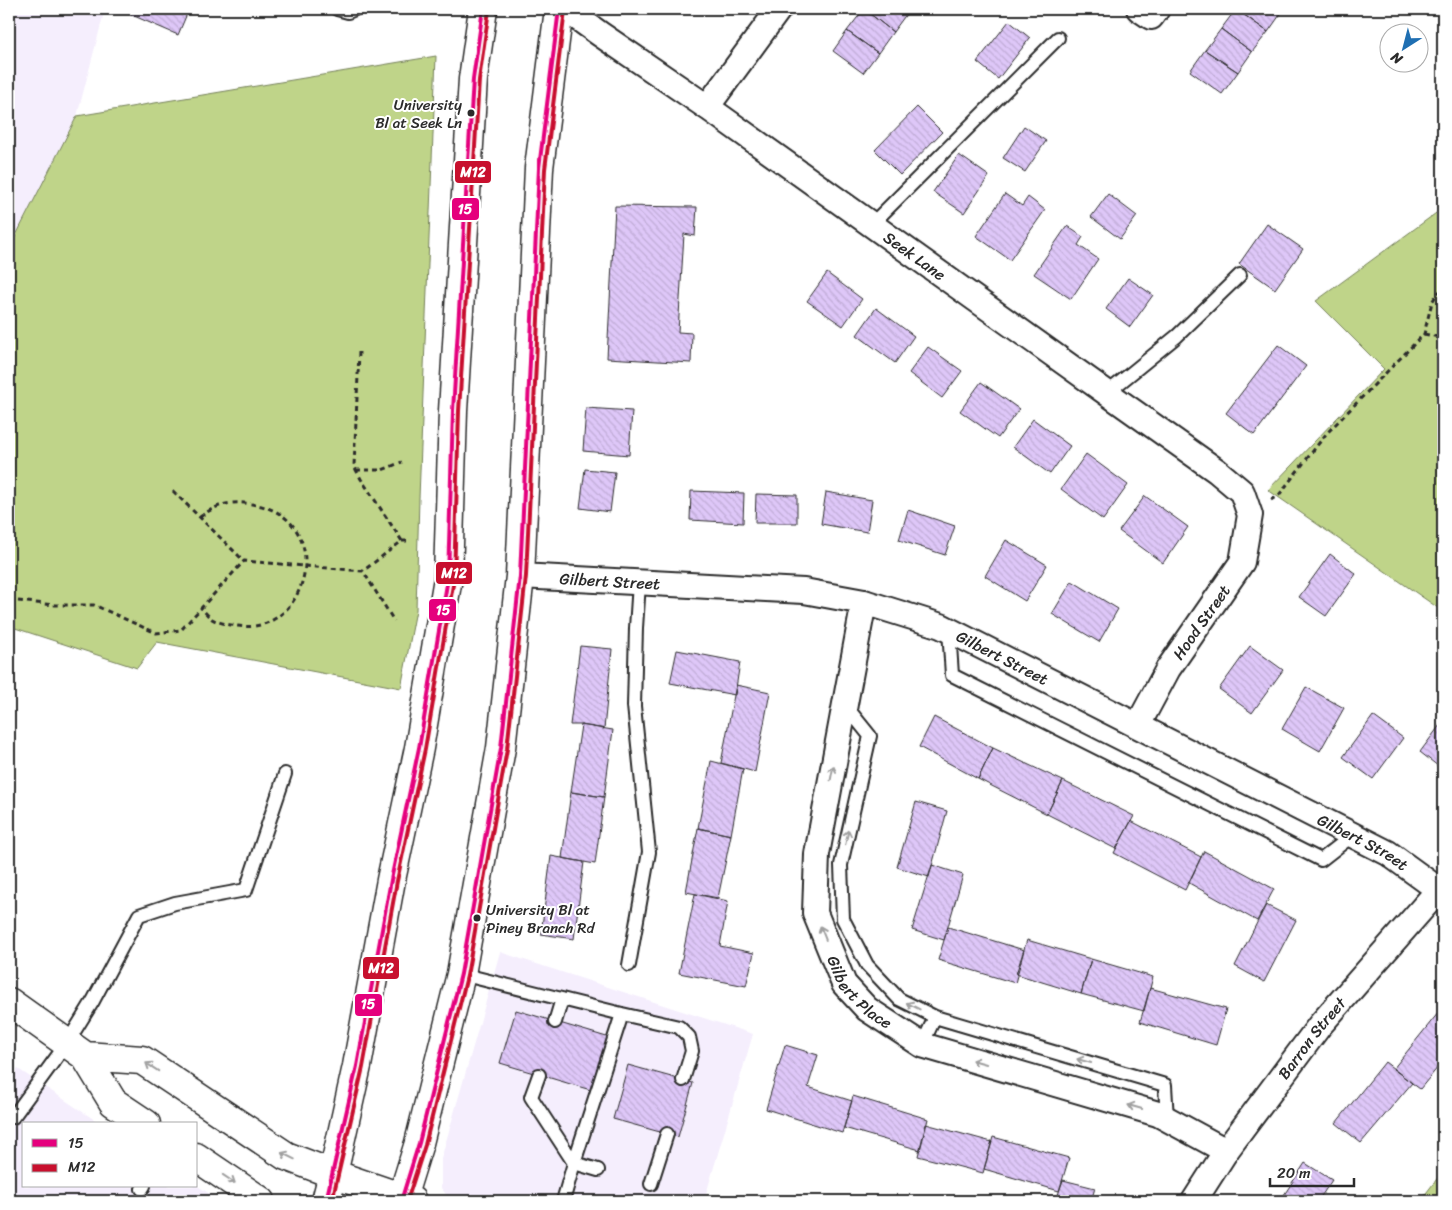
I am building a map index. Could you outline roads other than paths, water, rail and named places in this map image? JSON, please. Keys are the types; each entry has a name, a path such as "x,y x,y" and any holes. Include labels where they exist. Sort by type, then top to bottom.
{"main road":[{"path":"326,1201 357,1066 391,880 419,748 448,578 453,411 473,79 483,9"},
{"path":"76,1050 142,1060 286,1156 405,1200 461,974 501,748 520,576 538,168 559,9"},
{"path":"9,1002 76,1050 113,1102 143,1122"},
{"path":"198,1158 261,1201"}],"street":[{"name":"Seek Lane","path":"566,9 707,107 1217,472 1242,492 1250,515"},
{"path":"707,107 779,9"},
{"path":"1139,9 1151,17 1157,9"},
{"name":"Hood Street","path":"1138,725 1168,669 1242,562 1250,515"},
{"name":"Gilbert Street","path":"520,576 804,591 864,602 941,626 1388,853 1441,888"},
{"name":"Gilbert Place","path":"864,602 816,863 815,912 844,984 867,1009 922,1045 1158,1114 1226,1151"},
{"name":"Barron Street","path":"1194,1201 1226,1151 1320,1026 1441,888"}],"lane":[{"path":"337,9 348,12 355,9"},
{"path":"872,225 1058,38"},
{"path":"1106,393 1177,336 1240,275"},
{"path":"629,965 649,852 634,706 639,583"},
{"path":"949,630 952,675 1321,860 1353,835"},
{"path":"845,704 870,736 841,865 843,919 867,965 899,999 935,1018 1165,1085 1167,1119"},
{"path":"13,1117 76,1050 93,1001 139,915 174,903 246,890 285,774"},
{"path":"816,863 841,865"},
{"path":"461,974 679,1027 689,1037 692,1051 683,1080"},
{"path":"555,1022 562,999"},
{"path":"563,1201 622,1014"},
{"path":"922,1045 935,1018"},
{"path":"539,1075 531,1097 574,1163 598,1170"},
{"path":"651,1184 667,1134"}],"place":[{"name":"University Bl at Seek Ln","path":"471,113"},
{"name":"University Bl at Piney Branch Rd","path":"477,918"}]}
